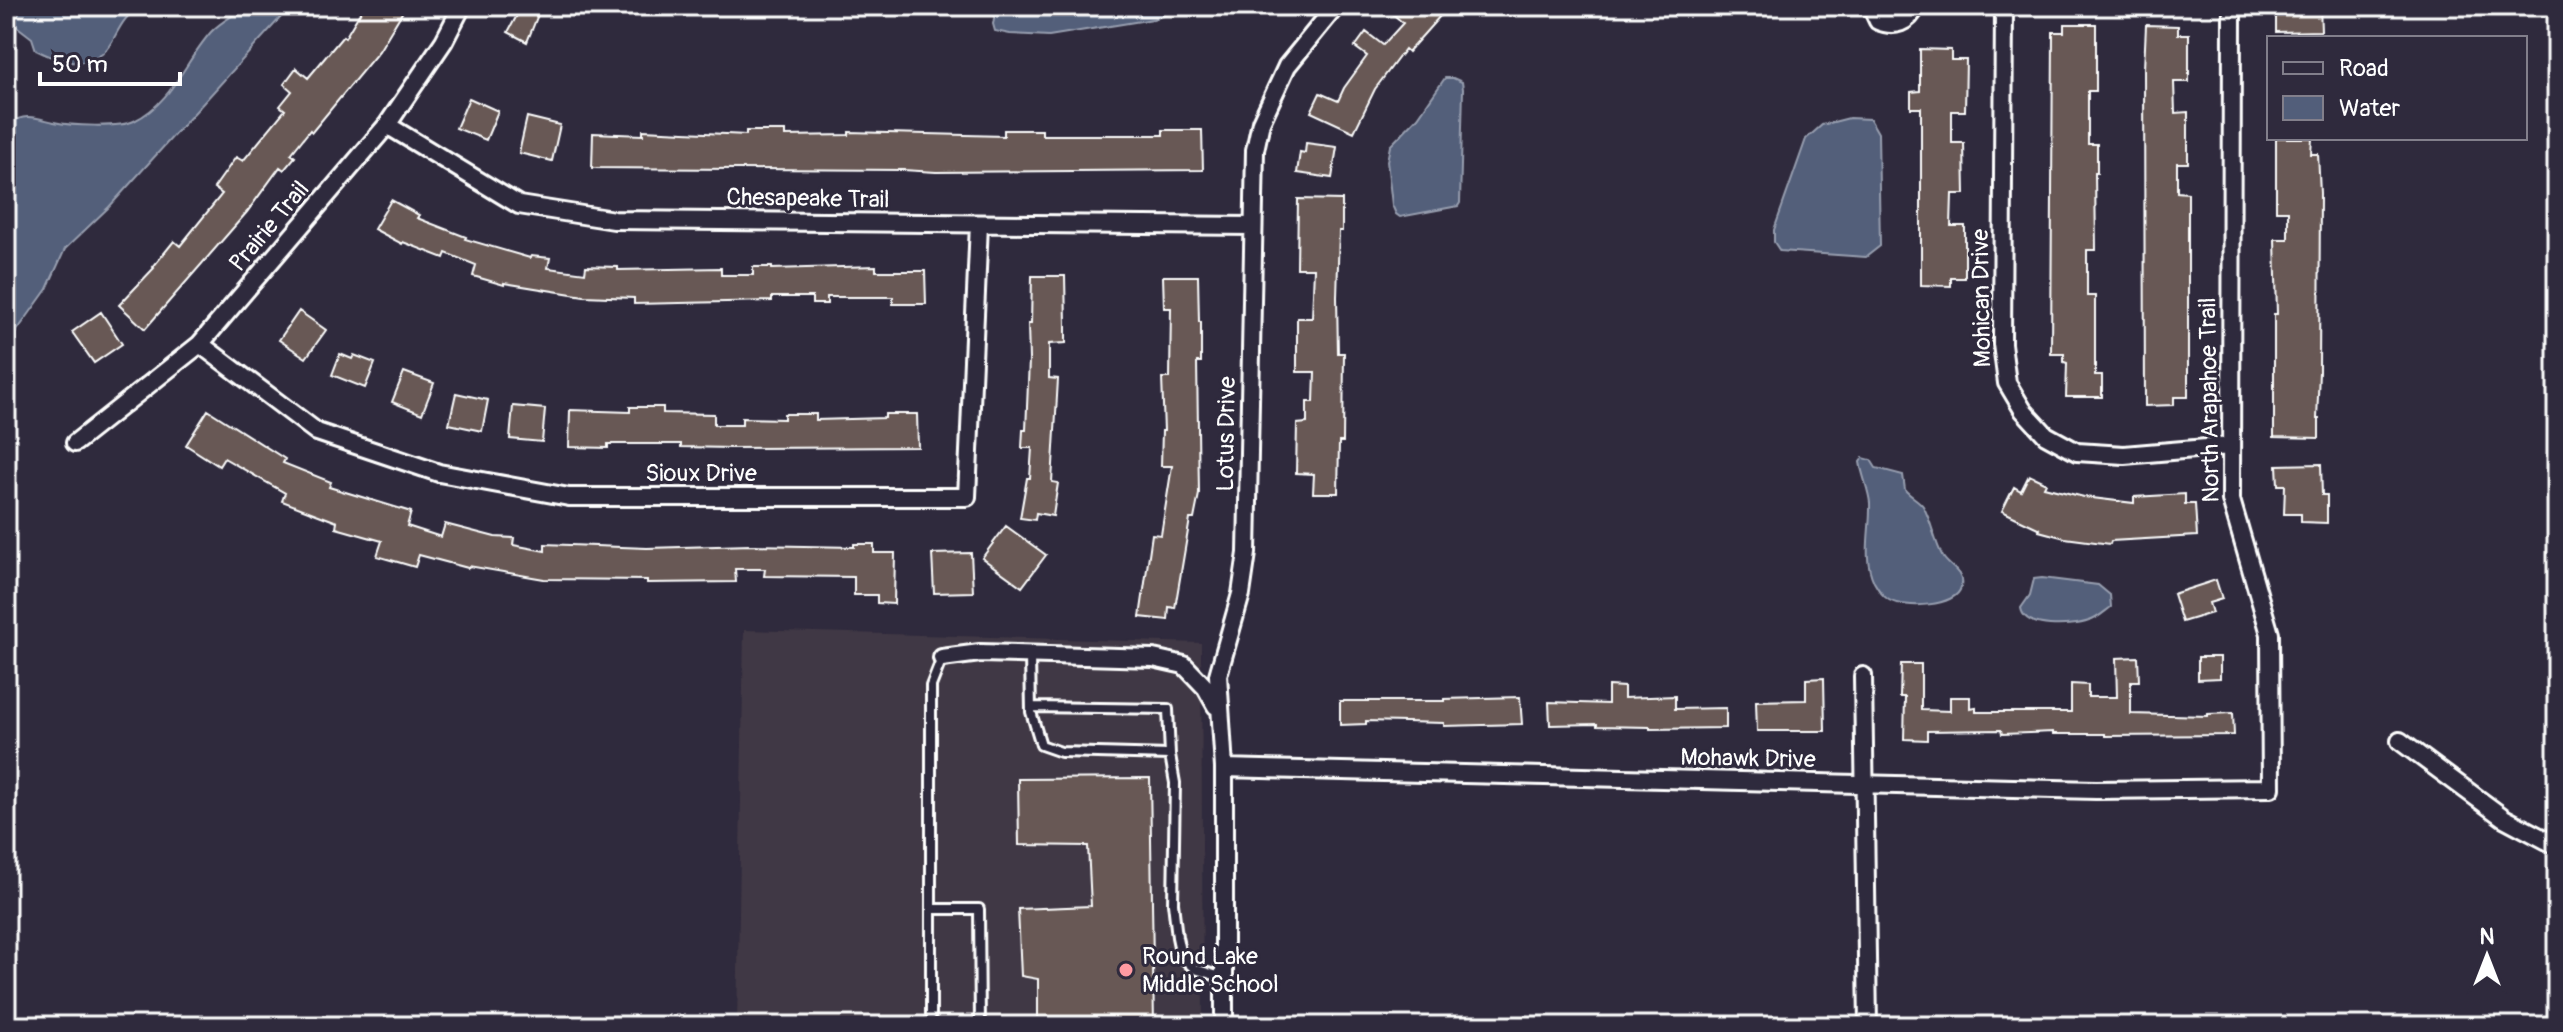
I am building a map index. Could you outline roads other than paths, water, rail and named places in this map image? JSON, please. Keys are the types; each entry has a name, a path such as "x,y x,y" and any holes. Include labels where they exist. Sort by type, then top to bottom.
{"street":[{"name":"Prairie Trail","path":"75,443 200,344 387,125 444,41 462,6"},
{"name":"Lotus Drive","path":"1224,1026 1224,768 1218,675 1241,594 1247,553 1255,150 1261,122 1287,66 1336,6"},
{"path":"1871,6 1878,21 1888,26 1903,22 1916,6"},
{"name":"Mohican Drive","path":"2004,6 2002,344 2007,383 2023,410 2046,435 2077,452 2124,455 2230,446"},
{"name":"North Arapahoe Trail","path":"2232,6 2231,500 2270,634 2271,788"},
{"name":"Chesapeake Trail","path":"387,125 519,205 614,220 1253,226"},
{"name":"Sioux Drive","path":"200,344 317,432 439,473 569,497 967,497 979,224"},
{"path":"942,658 980,653 1153,658 1184,665 1206,688 1219,711"},
{"path":"1863,676 1868,1026"},
{"path":"2400,741 2504,818 2557,846"},
{"name":"Mohawk Drive","path":"1224,768 2096,790 2271,788"}],"lane":[{"path":"1030,655 1031,707 1041,745 1061,752 1170,755"},
{"path":"931,1015 931,686 942,658"},
{"path":"1031,707 1168,709 1175,783 1173,903 1181,956 1195,969 1224,978"},
{"path":"931,909 979,909 980,1026"}],"water":[{"path":"6,6 142,6 122,23 102,54 85,62 68,62 36,50 32,38 6,18"},
{"path":"246,6 291,6 109,207 65,249 47,289 6,346 7,124 30,117 83,125 118,125 134,121 168,93 211,32"},
{"path":"1015,6 1183,6 1179,11 1153,19 1049,36 995,31 995,15"},
{"path":"1445,78 1462,82 1463,89 1460,203 1458,206 1400,217 1392,205 1387,161 1390,146 1418,117"},
{"path":"1849,118 1870,119 1878,133 1880,246 1866,257 1780,251 1774,242 1774,230 1806,139 1822,125"},
{"path":"1863,458 1871,460 1876,468 1903,475 1905,490 1923,506 1943,557 1960,577 1961,587 1950,599 1906,605 1889,600 1877,587 1868,563 1870,503 1860,462"},
{"path":"2034,579 2098,585 2110,595 2111,607 2095,619 2081,623 2050,625 2030,620 2021,608 2030,595"}],"place":[{"name":"Round Lake Middle School","path":"1126,970"}]}
